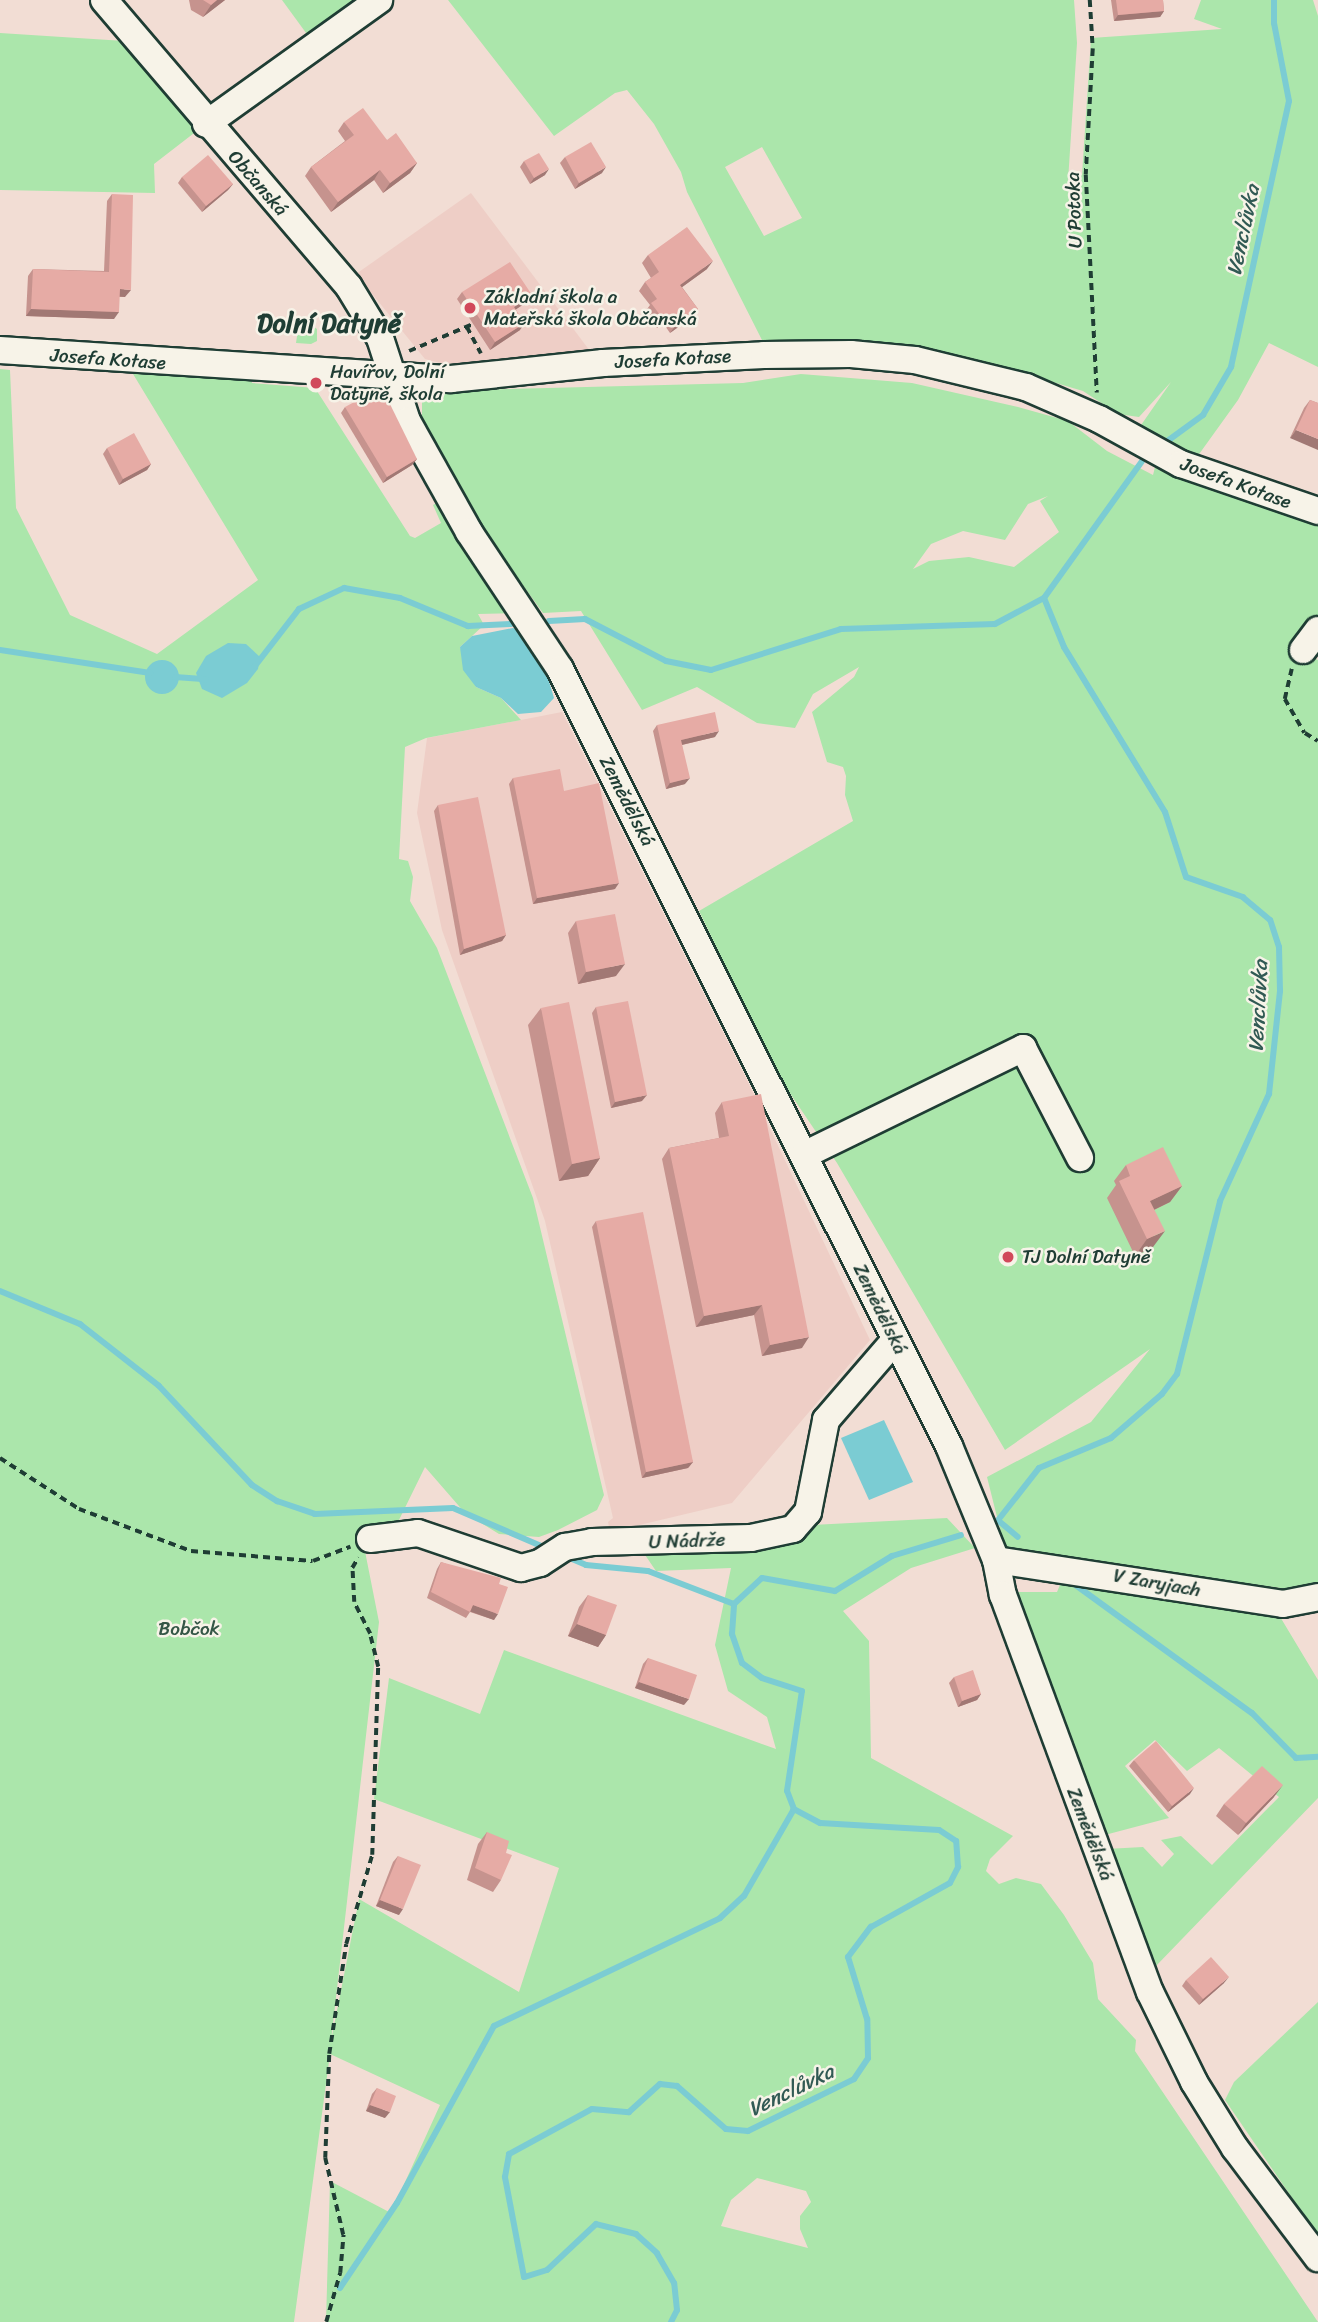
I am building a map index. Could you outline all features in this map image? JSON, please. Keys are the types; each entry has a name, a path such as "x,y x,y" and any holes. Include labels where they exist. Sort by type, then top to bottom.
{"street":[{"name":"Občanská","path":"104,0 206,124 349,287 391,369"},
{"path":"206,124 379,0"},
{"name":"Josefa Kotase","path":"0,350 391,369 452,379 603,363 851,354 915,360 988,374 1099,419 1181,464 1318,511"},
{"name":"Zemědělská","path":"391,369 407,421 469,532 560,669 949,1446 996,1560 1003,1595 1150,1992 1194,2082 1235,2148 1318,2258"},
{"path":"804,1155 1023,1048 1080,1158"},
{"name":"U Nádrže","path":"370,1539 418,1533 521,1568 540,1563 565,1547 592,1542 751,1538 793,1528 807,1513 826,1420 895,1340"},
{"name":"V Zaryjach","path":"996,1560 1283,1604 1318,1597"}],"path":[{"name":"U Potoka","path":"1090,0 1093,49 1086,174 1099,419"},
{"path":"391,369 473,324"},
{"path":"1310,640 1291,671 1285,699 1305,733 1318,741"},
{"path":"0,1458 79,1509 191,1550 313,1561 370,1539"},
{"path":"326,2322 340,2273 343,2235 326,2158 329,2054 346,1944 372,1856 378,1667 370,1634 354,1602 352,1568 370,1539"}],"shaded area":[{"name":"Základní škola a Mateřská škola Občanská","path":"471,193 590,351 494,362 444,364 425,359 356,274"},
{"path":"562,712 746,1078 870,1340 732,1503 610,1532 608,1522 613,1518 545,1221 442,930 417,813 427,738"}],"green space":[{"path":"282,0 368,0 309,37"},
{"path":"448,0 1074,0 1077,43 1068,181 1082,175 1091,38 1222,29 1194,19 1201,0 1313,0 1318,16 1318,367 1269,343 1238,400 1197,457 1174,452 1139,428 1171,382 1139,417 1118,414 1083,391 998,366 905,349 796,341 779,347 763,342 687,192 681,172 654,124 627,90 615,93 554,136","holes":["762,147 802,218 764,236 725,167"]},
{"path":"0,33 140,42 198,130 154,164 155,193 0,190"},
{"path":"300,317 317,329 317,341 311,344 296,343"},
{"name":"Bobčok","path":"0,369 10,370 16,508 70,615 157,654 258,580 130,369 251,378 252,383 315,388 410,536 415,538 441,523 433,505 440,501 515,613 478,614 484,625 460,647 476,687 501,698 521,720 426,738 405,747 399,859 408,861 413,877 410,901 437,948 533,1198 604,1495 597,1510 558,1530 539,1537 499,1534 465,1513 425,1467 398,1522 360,1526 379,1622 331,2041 359,1899 519,1992 559,1868 374,1799 389,1678 480,1714 504,1650 776,1749 767,1717 728,1691 715,1645 731,1568 656,1571 643,1552 735,1529 947,1518 975,1548 911,1568 843,1611 869,1641 871,1758 1013,1836 990,1859 986,1871 999,1884 1016,1878 1041,1884 1064,1915 1093,1963 1098,1999 1136,2040 1135,2051 1318,2322 326,2322 330,2181 391,2213 440,2105 330,2054 294,2322 0,2322","holes":["757,2178 806,2191 811,2202 800,2216 800,2229 808,2248 721,2226 731,2200"]},
{"path":"801,374 912,383 1018,407 1068,421 1107,451 1153,475 1156,463 1318,516 1318,616 1295,649 1318,660 1318,1583 1301,1591 1005,1549 987,1477 1091,1422 1150,1349 1005,1450 837,1163 777,1074 699,911 853,821 845,795 846,776 843,767 827,762 812,712 854,677 859,667 813,694 795,728 757,723 697,687 642,710 581,611 543,613 477,522 422,422 422,402 432,391 743,383","holes":["1048,496 1040,501 1059,532 1014,567 969,557 929,561 913,569 931,544 963,531 1005,540 1028,504"]},
{"path":"1062,1580 1276,1610 1318,1680 1318,1798 1155,1967 1106,1849 1143,1847 1162,1867 1174,1854 1161,1840 1181,1836 1212,1865 1279,1797 1219,1748 1187,1771 1155,1740 1125,1766 1169,1818 1101,1836 1018,1592 1057,1592"},
{"path":"1318,2002 1318,2236 1225,2100 1234,2082"}],"water":[{"path":"513,628 522,631 545,668 554,698 541,712 518,714 501,698 476,687 463,670 460,647 472,636"},
{"path":"228,643 246,644 260,657 258,669 247,683 222,698 202,689 196,673 206,656"},
{"path":"162,660 174,665 179,677 174,689 162,694 150,689 145,677 150,665"},
{"path":"884,1420 913,1482 869,1500 841,1438"}],"building":[{"path":"203,0 217,0 211,5"},
{"path":"1116,0 1163,0 1164,11 1118,15"},
{"path":"363,108 387,140 396,133 417,163 390,183 380,170 338,202 311,167 354,135 344,122"},
{"path":"591,142 606,167 579,183 565,157"},
{"path":"539,153 549,169 534,178 524,161"},
{"path":"208,155 233,184 206,206 182,177"},
{"path":"112,194 133,195 131,290 120,289 119,312 31,309 33,269 109,272"},
{"path":"687,227 713,261 680,285 698,309 676,325 669,314 663,319 651,303 657,299 645,282 659,272 648,255"},
{"path":"510,262 532,295 514,307 525,323 495,342 462,292"},
{"path":"371,393 386,396 417,459 387,477 345,407"},
{"path":"1310,400 1318,403 1318,439 1296,430"},
{"path":"134,433 151,464 123,479 107,448"},
{"path":"715,712 719,731 681,740 690,778 670,783 657,725"},
{"path":"560,769 564,791 599,783 619,883 537,898 513,778"},
{"path":"478,797 506,935 464,949 438,805"},
{"path":"615,914 625,964 586,972 576,921"},
{"path":"628,1001 647,1095 615,1102 596,1007"},
{"path":"569,1002 600,1158 572,1164 541,1008"},
{"path":"761,1094 809,1337 770,1345 762,1305 704,1316 669,1148 729,1136 722,1102"},
{"path":"1163,1147 1182,1186 1150,1201 1165,1231 1147,1239 1119,1181 1130,1176 1126,1165"},
{"path":"643,1212 693,1462 646,1472 596,1221"},
{"path":"441,1562 501,1578 499,1584 508,1587 498,1614 473,1605 470,1612 431,1592"},
{"path":"588,1595 617,1605 606,1635 577,1624"},
{"path":"648,1658 697,1675 689,1699 639,1682"},
{"path":"973,1670 981,1694 962,1701 954,1677"},
{"path":"1156,1741 1194,1788 1172,1806 1134,1760"},
{"path":"1262,1766 1283,1785 1246,1823 1224,1804"},
{"path":"487,1832 509,1841 506,1853 512,1855 501,1880 475,1868"},
{"path":"398,1856 421,1865 403,1909 380,1900"},
{"path":"1211,1957 1229,1977 1203,1999 1186,1980"},
{"path":"377,2088 396,2096 390,2112 370,2105"}],"waterway":[{"name":"Venclůvka","path":"1166,442 1203,415 1231,367 1289,101 1274,23 1274,0"},
{"name":"Venclůvka","path":"995,1524 1039,1468 1111,1438 1162,1394 1177,1374 1220,1201 1269,1094 1280,991 1279,947 1270,920 1243,897 1186,877 1165,812 1064,647 1044,598 1142,461"},
{"path":"255,666 299,609 344,588 400,598 468,626 511,624"},
{"path":"549,621 585,619 666,661 711,670 841,629 995,624 1044,598"},
{"path":"0,650 150,673"},
{"path":"175,677 206,679"},
{"path":"0,1291 80,1324 159,1386 252,1485 277,1501 315,1514 453,1508 548,1549"},
{"path":"1000,1522 1018,1537"},
{"name":"Venclůvka","path":"671,2322 677,2310 674,2283 657,2253 636,2234 596,2224 547,2270 524,2277 505,2177 509,2154 592,2109 629,2112 660,2084 677,2086 726,2129 748,2131 854,2079 868,2058 867,2019 848,1957 871,1927 950,1883 958,1867 956,1841 939,1830 820,1823 794,1809 787,1791 802,1691 762,1678 742,1663 732,1634 734,1604 762,1578 835,1591 892,1556 961,1535"},
{"path":"565,1556 586,1565 648,1571 734,1604"},
{"path":"1070,1581 1252,1713 1296,1758 1318,1757"},
{"path":"340,2288 397,2203 494,2026 720,1918 744,1896 794,1809"}],"place":[{"name":"Základní škola a Mateřská škola Občanská","path":"470,308"},
{"name":"Havířov, Dolní Datyně, škola","path":"316,383"},
{"name":"TJ Dolní Datyně","path":"1008,1257"}],"district":[{"name":"Dolní Datyně","path":"329,324"}]}
